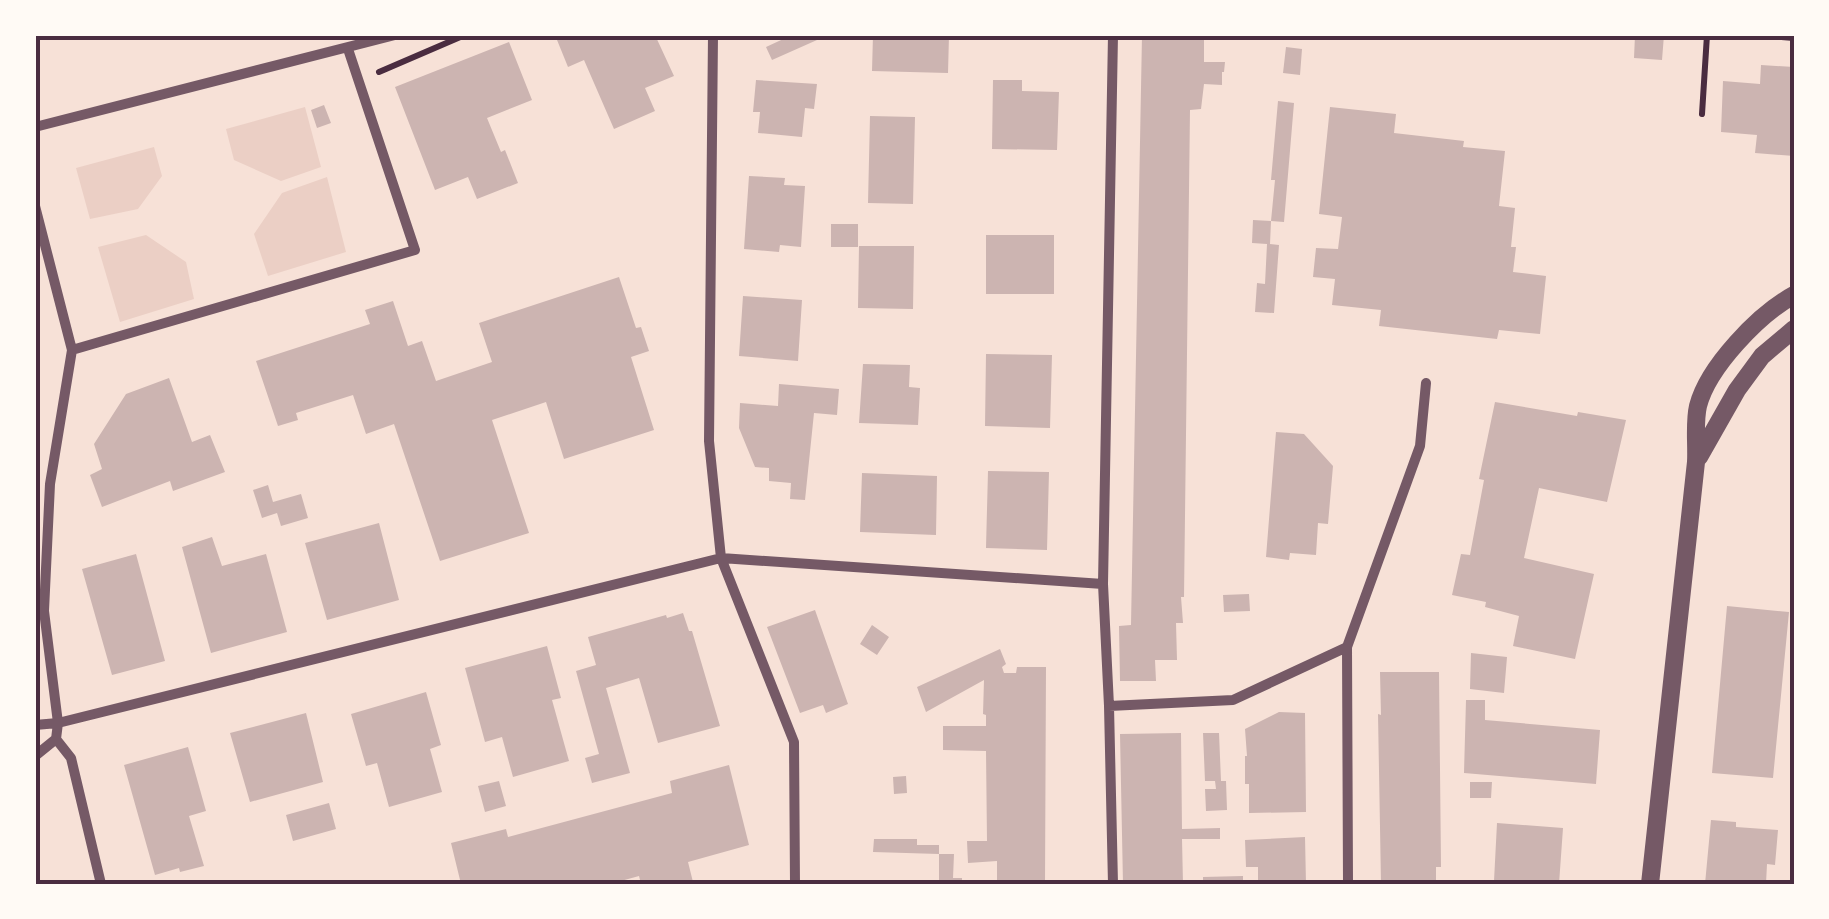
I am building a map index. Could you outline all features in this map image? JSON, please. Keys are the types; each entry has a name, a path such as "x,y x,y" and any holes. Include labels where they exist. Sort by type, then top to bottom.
{"street":[{"path":"713,35 709,442 721,558 794,742 794,884"},
{"path":"1113,35 1103,584 1113,884"},
{"path":"35,127 388,36"},
{"path":"72,350 414,250 348,48"},
{"path":"35,206 72,350 50,484 44,612 58,723 56,740 35,756"},
{"path":"1650,884 1696,462 1698,407 1716,370 1744,334 1794,295"},
{"path":"1696,462 1737,390 1762,356 1794,329"},
{"path":"1348,884 1346,647 1420,446 1426,383"},
{"path":"35,724 58,723 721,558 1103,584"},
{"path":"1110,706 1233,700 1346,647"},
{"path":"56,740 71,758 101,884"}],"path":[{"path":"357,78 465,35"},
{"path":"1702,114 1708,35"},
{"path":"1752,35 1794,38"}],"shaded area":[{"path":"305,107 321,167 281,181 234,160 226,129"},
{"path":"154,147 162,176 138,209 90,219 76,168"},
{"path":"327,177 346,252 268,276 254,234 282,193"},
{"path":"146,235 186,262 194,299 120,322 98,247"}],"building":[{"path":"555,35 655,35 674,76 645,88 655,111 614,129 584,60 568,67"},
{"path":"792,35 815,35 817,40 772,60 766,47"},
{"path":"873,35 949,35 948,73 872,71"},
{"path":"1011,35 1062,35 1061,40"},
{"path":"1142,35 1204,35 1204,62 1225,62 1222,85 1204,84 1201,109 1190,110 1184,597 1183,623 1176,623 1177,660 1155,660 1156,681 1120,681 1119,626 1131,625"},
{"path":"1635,35 1664,35 1662,60 1634,58"},
{"path":"509,42 532,100 487,118 518,183 477,199 468,177 435,190 395,87"},
{"path":"1286,47 1302,49 1300,75 1283,73"},
{"path":"1761,65 1794,67 1794,156 1755,153 1757,135 1721,132 1723,81 1760,84"},
{"path":"756,80 817,84 814,109 805,108 802,137 758,133 760,112 753,112"},
{"path":"993,80 1022,80 1022,91 1059,92 1057,150 992,149"},
{"path":"1278,101 1294,103 1284,222 1271,221"},
{"path":"324,105 331,123 317,128 311,110"},
{"path":"1330,107 1396,114 1394,133 1464,141 1463,147 1505,151 1499,206 1515,208 1513,272 1546,276 1540,334 1499,330 1497,339 1379,326 1381,310 1332,305 1335,279 1313,277 1316,248 1338,249 1342,217 1319,214"},
{"path":"870,116 915,117 913,204 868,203"},
{"path":"749,176 785,178 784,185 805,186 801,247 780,245 779,252 744,249"},
{"path":"1253,220 1271,221 1270,244 1279,245 1274,313 1255,312 1257,283 1265,284 1267,244 1252,243"},
{"path":"831,224 858,224 858,247 831,247"},
{"path":"986,235 1054,235 1054,294 986,294"},
{"path":"859,246 914,246 913,309 858,308"},
{"path":"619,277 636,328 641,327 649,351 631,357 654,430 564,459 546,402 492,420 529,533 440,561 394,424 366,434 353,395 296,413 298,420 278,426 256,361 370,324 365,310 393,301 408,346 422,341 436,381 492,362 479,323"},
{"path":"743,296 802,300 798,361 739,356"},
{"path":"986,354 1052,355 1050,428 985,426"},
{"path":"863,364 910,365 909,387 920,388 918,425 859,423"},
{"path":"169,378 192,442 210,435 225,472 173,491 170,481 102,507 90,475 102,469 94,444 126,394"},
{"path":"779,384 839,389 837,415 814,413 805,500 790,499 791,483 769,481 769,468 755,467 739,428 740,403 778,406"},
{"path":"1495,402 1626,420 1607,502 1539,488 1524,558 1594,574 1575,659 1513,646 1519,616 1485,607 1486,602 1452,595 1461,554 1470,555 1484,480 1479,479"},
{"path":"1276,432 1304,434 1333,466 1328,524 1318,523 1316,555 1290,553 1289,560 1266,557"},
{"path":"988,471 1049,472 1047,550 986,548"},
{"path":"862,473 937,476 936,535 860,532"},
{"path":"268,485 273,502 301,494 308,518 281,526 277,513 262,518 253,490"},
{"path":"379,523 399,600 327,620 305,543"},
{"path":"212,537 222,566 266,554 287,632 211,653 182,547"},
{"path":"136,554 165,661 112,675 82,569"},
{"path":"1249,594 1250,611 1224,612 1223,595"},
{"path":"1727,606 1789,612 1773,778 1712,773"},
{"path":"815,610 848,704 826,713 823,705 800,713 767,627"},
{"path":"683,613 720,726 658,743 639,678 606,688 630,773 592,783 585,758 599,754 576,671 596,665 588,637"},
{"path":"872,625 889,637 877,655 860,644"},
{"path":"547,646 561,698 552,700 569,761 513,777 502,737 485,742 465,668"},
{"path":"1000,649 1006,664 1002,667 1004,673 1016,673 1017,667 1046,667 1045,884 997,884 997,861 968,863 967,841 987,841 986,751 943,750 943,726 986,726 984,680 926,712 917,687"},
{"path":"1471,653 1507,657 1504,693 1470,689"},
{"path":"1380,672 1439,672 1441,867 1436,867 1436,884 1381,884"},
{"path":"426,692 441,745 430,749 442,792 389,807 377,763 366,766 351,714"},
{"path":"1466,700 1485,700 1485,720 1600,730 1596,784 1464,773"},
{"path":"1279,712 1305,713 1306,812 1249,813 1245,729"},
{"path":"306,713 323,782 250,802 230,733"},
{"path":"1181,733 1182,829 1220,828 1220,839 1182,839 1183,884 1123,884 1120,734"},
{"path":"1203,733 1219,733 1227,810 1206,811 1205,789 1216,789 1215,781 1205,781"},
{"path":"188,747 206,811 189,816 204,866 155,875 124,765"},
{"path":"729,765 749,845 688,862 693,882 641,884 639,876 610,884 461,884 451,843 506,829 508,837 672,793 670,781"},
{"path":"906,776 907,793 894,794 893,777"},
{"path":"499,781 506,806 485,812 478,786"},
{"path":"1470,782 1492,782 1491,798 1470,798"},
{"path":"329,803 336,829 293,841 286,815"},
{"path":"1711,820 1736,822 1736,827 1778,830 1775,865 1767,864 1766,884 1705,884"},
{"path":"1497,823 1563,828 1559,884 1494,881"},
{"path":"1305,837 1306,884 1258,884 1258,867 1246,867 1245,840"},
{"path":"874,839 917,839 917,845 939,845 939,854 873,852"},
{"path":"939,854 954,854 953,878 962,878 962,884 939,884"},
{"path":"1243,876 1243,884 1203,884 1203,877"}]}
